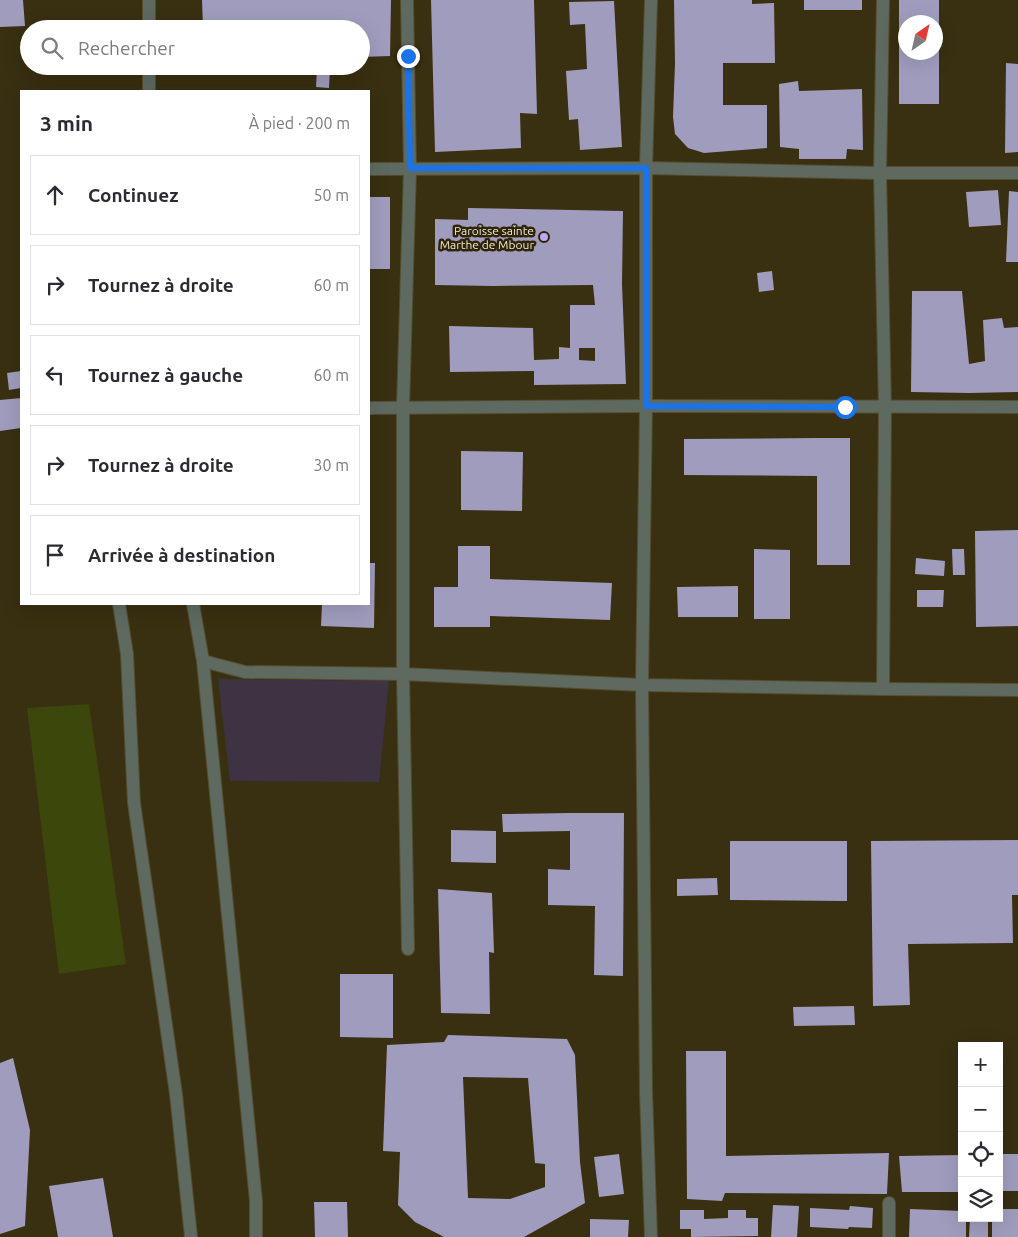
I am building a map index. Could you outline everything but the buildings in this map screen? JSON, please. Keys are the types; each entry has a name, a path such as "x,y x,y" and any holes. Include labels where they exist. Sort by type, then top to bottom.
{"street":[{"path":"149,0 149,20"},
{"path":"406,0 410,168 403,406 403,674 408,950"},
{"path":"651,1237 646,1092 642,685 646,406 646,168 652,0"},
{"path":"883,0 880,173 885,407 883,689"},
{"path":"149,75 149,90"},
{"path":"370,170 410,168 646,168 880,173 1018,173"},
{"path":"370,408 403,406 1018,407"},
{"path":"119,605 127,654 134,803 176,1094 191,1237"},
{"path":"193,605 203,661 255,1191 256,1237"},
{"path":"203,661 245,672 403,674 642,685 1018,690"},
{"path":"889,1203 889,1237"}],"shaded area":[{"path":"218,679 389,681 379,782 230,781"}],"green space":[{"path":"89,704 126,964 59,974 27,708"}],"place":[{"name":"Paroisse sainte Marthe de Mbour","path":"544,237"}],"route":[{"path":"408,56 410,168 646,168 646,406 845,407"}]}
